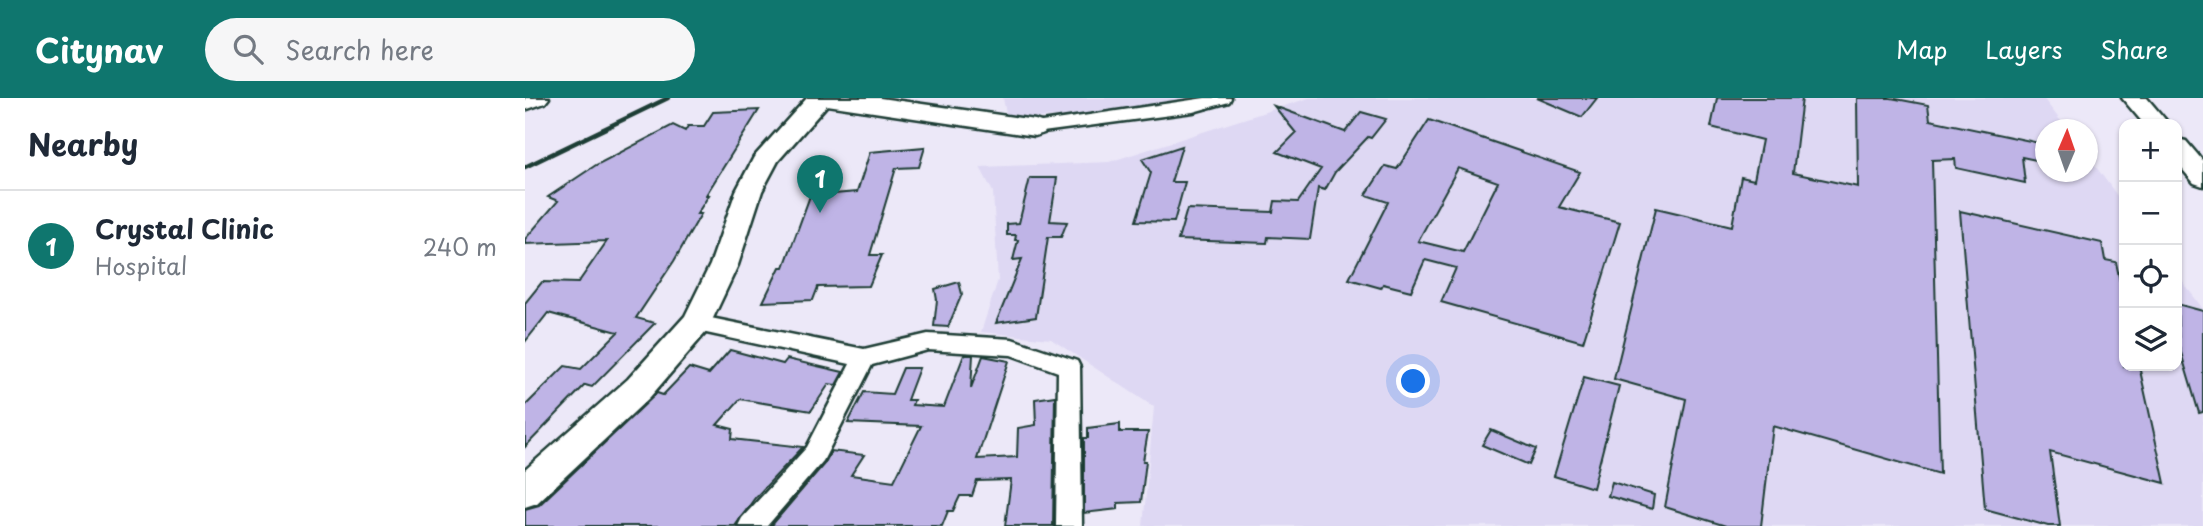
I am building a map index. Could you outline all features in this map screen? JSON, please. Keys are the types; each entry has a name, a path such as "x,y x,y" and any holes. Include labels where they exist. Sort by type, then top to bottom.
{"street":[{"path":"525,103 537,98"},
{"path":"525,492 639,388 696,323 724,265 748,191 767,157 820,98"},
{"path":"830,98 1035,128 1193,107 1223,98"},
{"path":"2134,98 2153,119"},
{"path":"2182,153 2203,177"},
{"path":"696,323 864,358 928,342 1012,348 1069,367 1069,526"},
{"path":"751,526 815,454 864,358"}],"shaded area":[{"path":"1003,98 1233,98 1189,112 1007,119"},
{"path":"1309,98 2043,98 2059,119 2035,119 2035,182 2098,182 2098,170 2119,198 2119,371 2182,371 2182,281 2203,309 2203,526 1143,526 1154,407 1051,339 981,332 998,280 993,192 980,167 1109,162"}],"building":[{"path":"1537,98 1597,98 1582,117"},
{"path":"1717,98 1802,98 1793,173 1858,187 1857,98 1891,98 1928,105 1930,120 2035,142 2035,160 2022,157 2025,183 1956,168 1955,159 1932,160 1940,474 1773,426 1761,526 1726,526 1665,507 1686,399 1614,379 1656,208 1732,226 1741,177 1754,180 1762,140 1711,127"},
{"path":"1274,106 1345,132 1361,112 1386,119 1371,138 1368,137 1335,172 1325,190 1318,188 1310,239 1268,237 1267,243 1178,240 1187,209 1273,212 1275,201 1298,202 1321,169 1277,152 1296,133"},
{"path":"759,110 706,195 709,195 697,214 701,214 674,261 636,318 655,323 592,387 585,385 525,447 525,406 565,366 581,369 618,332 548,313 525,342 525,303 542,282 578,283 607,241 525,244 525,239 558,201 548,197 596,165 673,125 685,131 688,126 704,126 713,112"},
{"path":"1429,120 1580,172 1559,207 1620,222 1583,342 1441,302 1456,268 1425,260 1411,291 1383,284 1381,288 1349,279 1388,202 1366,195 1385,166 1397,169","holes":["1458,168 1498,182 1463,252 1418,241"]},
{"path":"1182,146 1171,182 1185,182 1174,222 1136,221 1151,173 1142,159"},
{"path":"925,147 919,167 896,168 870,255 882,255 869,286 818,287 813,300 763,302 780,267 784,267 810,196 857,192 870,152"},
{"path":"1030,178 1057,178 1050,221 1067,222 1061,237 1048,237 1036,317 996,323 1022,259 1013,260 1018,240 1015,240 1016,235 1007,235 1007,224 1019,223"},
{"path":"1960,211 2102,243 2105,260 2116,262 2119,277 2119,371 2140,371 2165,483 2050,452 2060,526 2048,526 1985,509"},
{"path":"959,282 962,294 948,327 934,326 937,300 935,289"},
{"path":"2182,305 2203,311 2203,412 2199,413 2182,356"},
{"path":"730,350 783,364 787,359 843,372 836,385 829,384 811,411 740,399 717,425 733,429 732,439 803,447 755,498 735,526 525,526 525,509 539,505 657,393 663,395 689,368 709,374"},
{"path":"964,355 973,355 971,388 983,356 1009,361 977,459 1017,457 1018,428 1036,425 1035,399 1055,396 1053,526 1005,526 1011,480 977,481 972,496 960,496 953,511 948,511 942,526 771,526 825,463 831,451 864,455 851,475 894,481 921,426 848,423 864,392 892,394 903,368 919,368 907,400 914,400 912,405 944,407"},
{"path":"1584,377 1619,386 1593,488 1554,476"},
{"path":"1120,424 1120,432 1148,432 1141,502 1118,503 1118,509 1084,513 1084,438 1088,438 1088,428"},
{"path":"1491,430 1536,449 1529,465 1482,445"},
{"path":"1612,482 1654,495 1652,509 1608,496"}],"railway":[{"path":"525,167 668,98"}],"place":[{"name":"Crystal Clinic","path":"820,213"}]}
